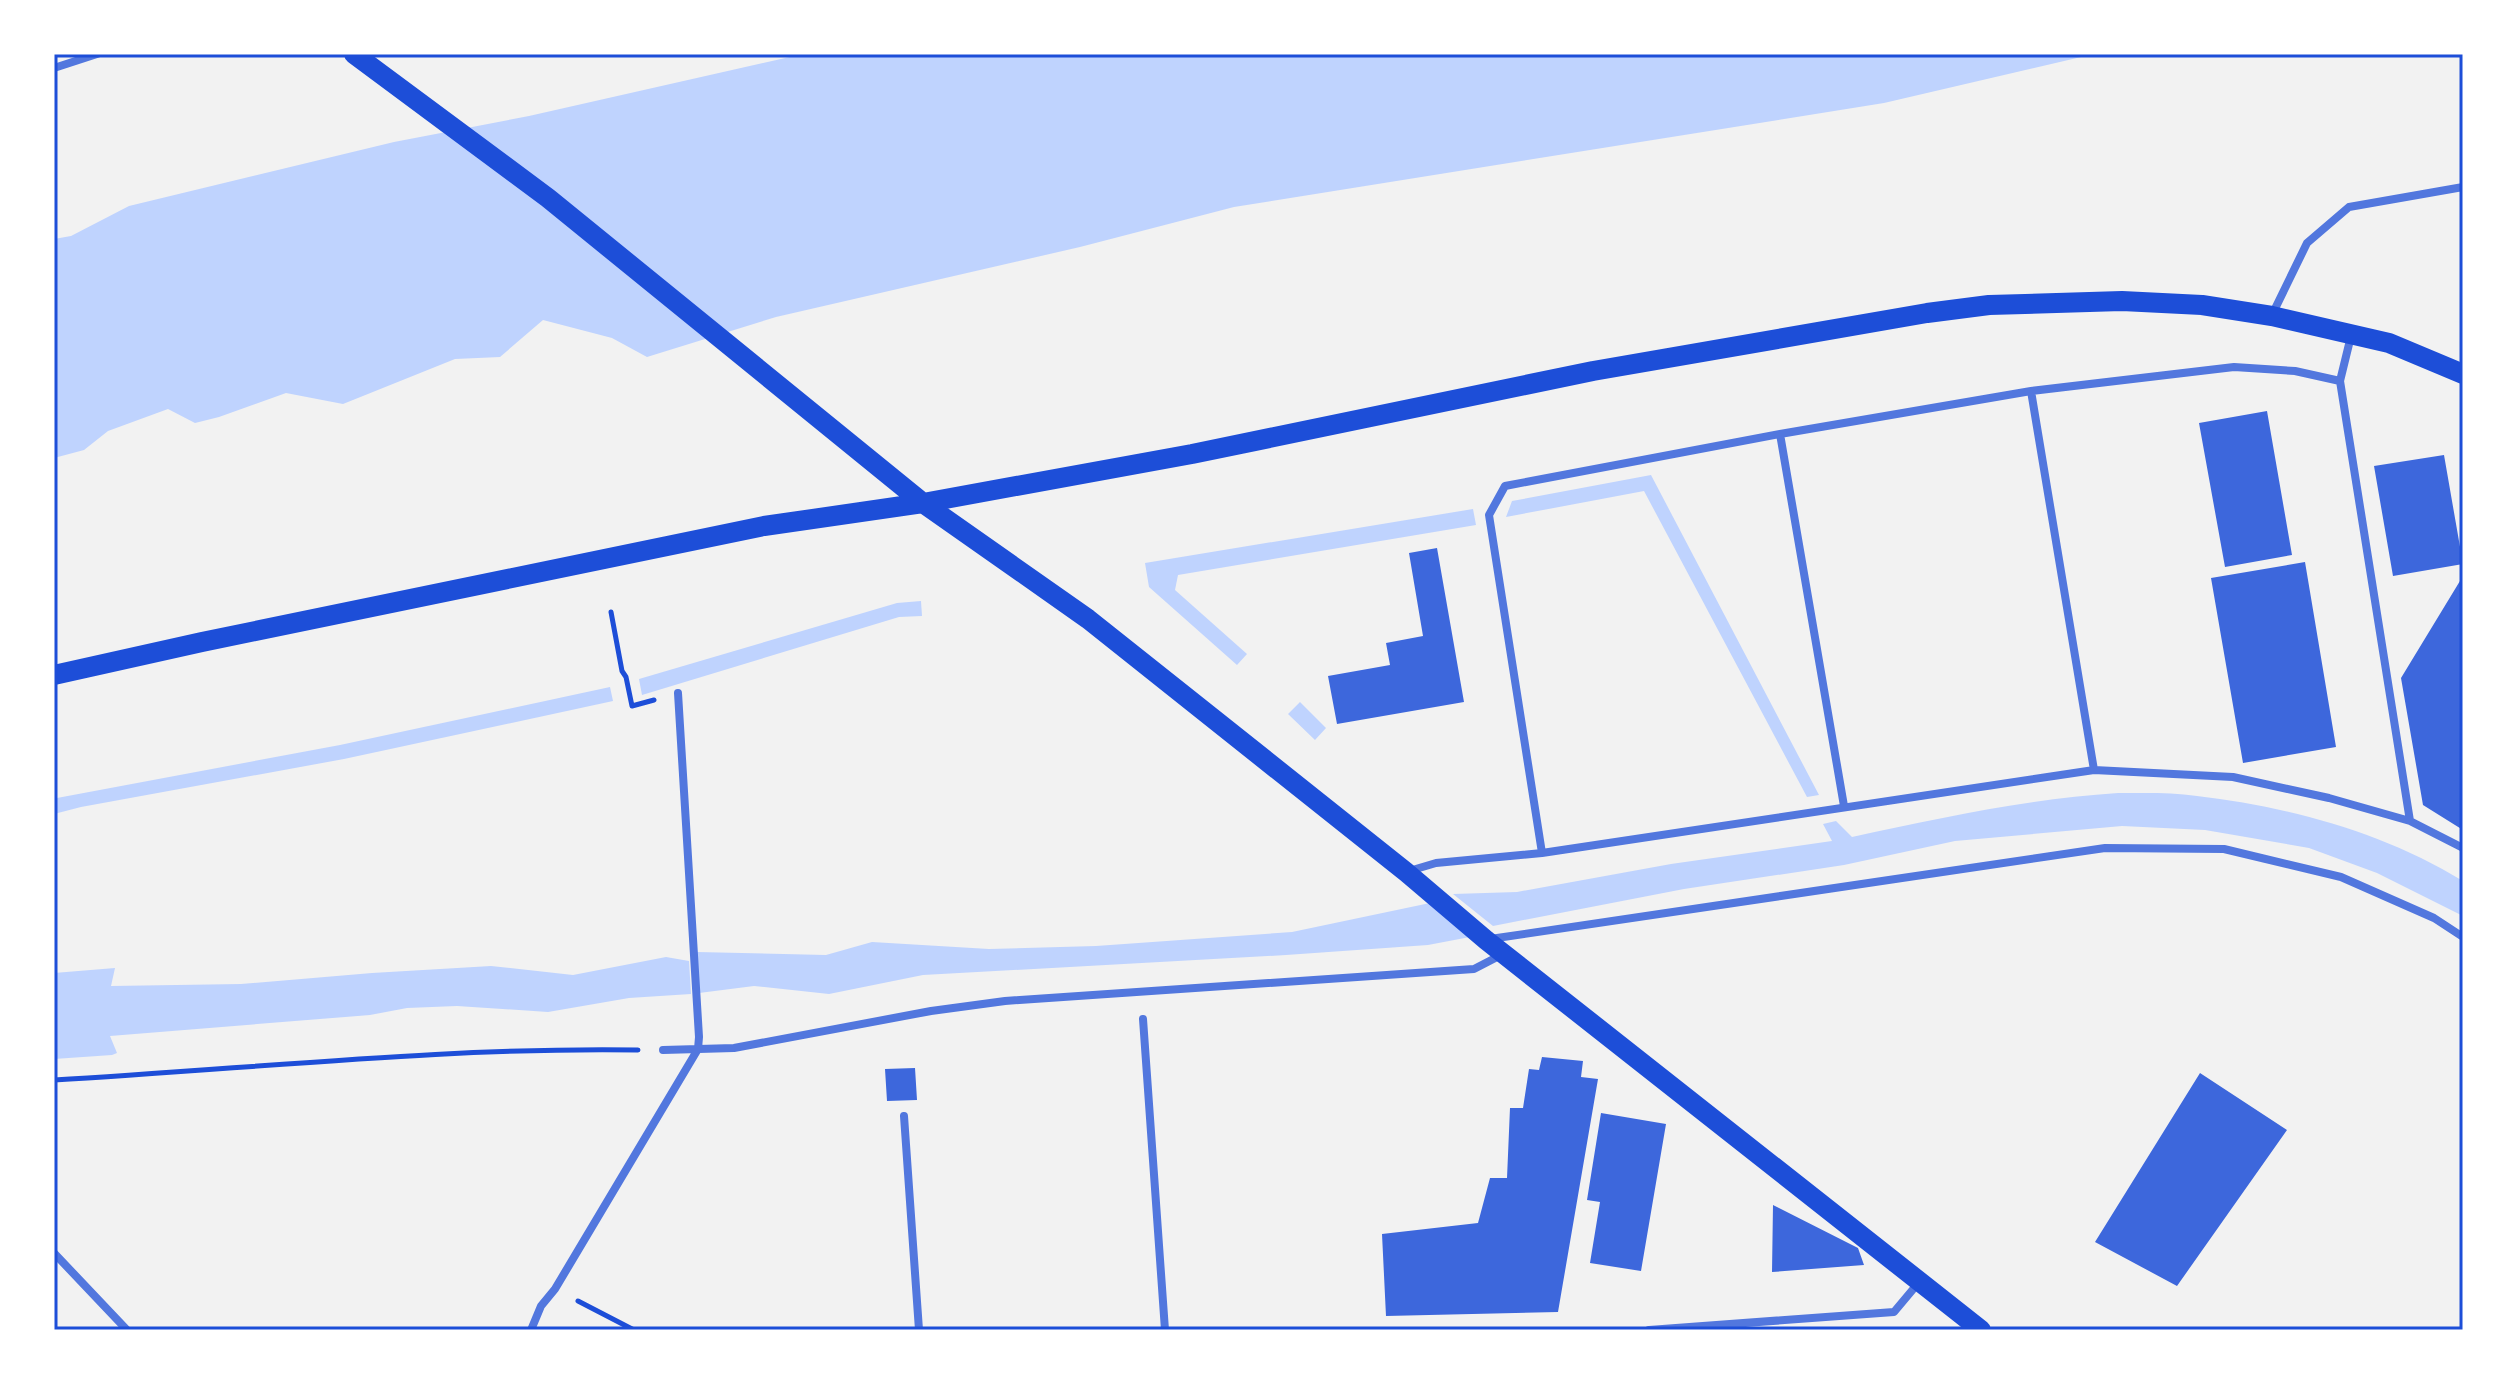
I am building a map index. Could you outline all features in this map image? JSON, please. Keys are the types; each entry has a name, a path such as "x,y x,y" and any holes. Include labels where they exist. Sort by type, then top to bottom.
{"main road":[{"path":"354,54 548,198 923,503 1088,619 1406,872 1482,937 1981,1330"},
{"path":"54,675 764,526 923,503 1192,454 1593,371 1927,313 2033,302 2122,301 2202,305 2352,333 2389,343 2463,374"}],"street":[{"path":"54,68 97,54"},
{"path":"2272,316 2307,243 2349,207 2463,187"},
{"path":"2352,333 2340,381 2410,821"},
{"path":"1542,853 1489,515 1505,486 2031,391 2234,367 2295,371 2340,381"},
{"path":"2031,391 2094,770"},
{"path":"1780,434 1844,806"},
{"path":"531,1330 541,1306 555,1289 698,1049 678,693"},
{"path":"1406,872 1436,863 1542,853 2094,770 2233,777 2329,798 2410,821 2463,848"},
{"path":"1482,937 2105,848 2224,849 2327,873 2434,918 2463,937"},
{"path":"663,1050 734,1048 931,1011 1005,1001 1474,969 1504,954"},
{"path":"1143,1019 1165,1330"},
{"path":"904,1116 919,1330"},
{"path":"54,1253 127,1330"},
{"path":"1649,1330 1894,1312 1921,1281"}],"path":[{"path":"611,612 630,701"},
{"path":"54,1080 463,1053 548,1049 663,1050"},
{"path":"555,1289 634,1330"}],"water":[{"path":"803,54 2094,54 1884,103 1234,207 1080,247 776,317 647,357 612,338 543,320 500,357 455,359 343,404 286,393 195,423 168,409 108,431 84,450 54,458 54,239 71,236 129,206 394,142 529,116"},
{"path":"1651,475 1819,795 1807,797 1644,491 1506,517 1512,501"},
{"path":"1473,509 1476,525 1178,575 1175,590 1247,654 1237,665 1149,587 1145,563"},
{"path":"921,601 922,616 899,617 642,695 639,679 897,603"},
{"path":"610,687 613,701 344,759 54,814 54,798 340,745"},
{"path":"1300,702 1326,728 1315,740 1288,714"},
{"path":"2118,793 2177,794 2232,801 2301,815 2368,835 2463,881 2463,916 2377,873 2309,848 2205,830 2122,826 1955,841 1844,865 1684,889 1493,926 1453,894 1517,892 1671,864 1832,841 1823,824 1836,821 1852,837 2017,805"},
{"path":"1430,903 1470,937 1428,945 1286,955 923,975 829,994 754,986 699,993 697,952 826,955 872,942 989,949 1096,946 1292,932"},
{"path":"666,957 689,961 691,994 629,998 548,1012 457,1006 407,1008 370,1015 110,1036 117,1053 54,1059 54,973 115,968 111,986 241,984 491,966 573,975"}],"building":[{"path":"2267,411 2292,555 2225,567 2199,423"},
{"path":"2444,455 2463,564 2393,576 2374,466"},
{"path":"1437,548 1464,702 1337,724 1328,676 1390,665 1386,643 1423,636 1409,553"},
{"path":"2305,562 2336,747 2243,763 2211,578"},
{"path":"2463,576 2463,830 2423,805 2401,678"},
{"path":"1542,1057 1583,1061 1581,1077 1598,1079 1558,1312 1386,1316 1382,1234 1478,1223 1490,1178 1507,1178 1510,1108 1523,1108 1529,1069 1539,1070"},
{"path":"915,1068 917,1100 887,1101 885,1069"},
{"path":"2200,1073 2287,1130 2177,1286 2095,1242"},
{"path":"1601,1113 1666,1124 1641,1271 1590,1263 1600,1202 1587,1200"},
{"path":"1773,1205 1858,1248 1864,1265 1772,1272"}]}
